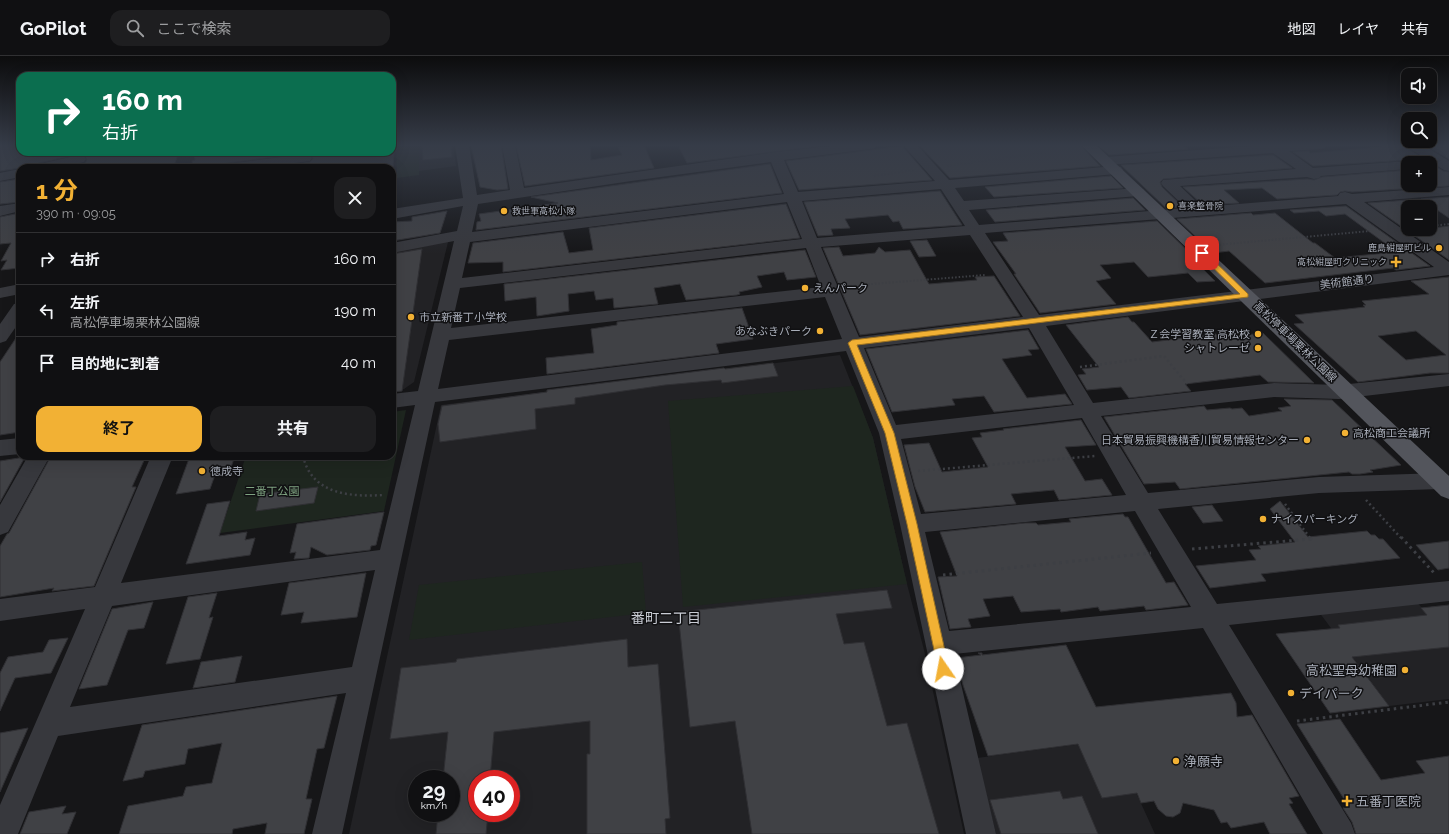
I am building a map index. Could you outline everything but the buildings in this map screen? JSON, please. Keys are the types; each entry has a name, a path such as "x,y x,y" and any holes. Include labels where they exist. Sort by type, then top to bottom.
{"main road":[{"name":"高松停車場栗林公園線","path":"1127,181 1445,486"}],"street":[{"path":"327,834 471,200 468,181"},
{"path":"516,181 518,193"},
{"path":"396,213 588,181"},
{"path":"786,181 889,433 912,524 981,834"},
{"path":"943,181 1034,321 1340,834"},
{"path":"396,247 463,236 793,198 978,181"},
{"path":"1190,181 1168,183 1198,210"},
{"path":"1324,181 1449,270"},
{"path":"452,284 811,243 1198,210 1349,199 1447,185"},
{"path":"960,206 1138,192"},
{"path":"0,211 16,208"},
{"name":"美術館通り","path":"396,400 1449,270"},
{"path":"441,335 831,289"},
{"path":"0,293 16,290"},
{"path":"0,337 16,314"},
{"path":"889,433 1274,390 1333,393 1449,380"},
{"path":"0,448 16,446"},
{"path":"0,526 37,460"},
{"path":"3,834 160,460"},
{"path":"912,524 1274,489 1351,484 1445,486"},
{"path":"0,610 390,558"},
{"path":"938,644 1211,616 1444,584"},
{"path":"49,724 362,678"}],"path":[{"path":"1437,225 1449,224"},
{"path":"1195,247 1392,229"},
{"path":"831,289 1004,274"},
{"path":"1063,369 1164,356 1200,398"},
{"path":"899,473 1113,454"},
{"path":"304,460 304,464 313,477 324,486 342,494 358,496 388,494"},
{"path":"978,462 980,466"},
{"path":"1351,484 1444,584"},
{"path":"923,577 1172,551 1311,539 1274,489"},
{"path":"1275,724 1449,702"}],"shaded area":[{"name":"市立新番丁小学校","path":"449,238 414,382 404,389 396,390 396,249"},
{"path":"840,355 873,438 924,650 964,834 349,834 441,405"},
{"name":"高松聖母幼稚園","path":"1416,601 1449,640 1449,699 1389,706 1319,612"},
{"path":"1112,740 1155,834 996,834 977,758"}],"green space":[{"path":"853,386 873,438 907,584 683,607 668,401"},
{"name":"二番丁公園","path":"406,410 396,456 396,411"},
{"name":"二番丁公園","path":"245,460 395,460 384,511 220,533"},
{"path":"642,562 646,613 409,640 419,585"}],"place":[{"name":"喜楽整骨院","path":"1170,206"},
{"name":"救世軍高松小隊","path":"504,211"},
{"name":"鹿島紺屋町ビル","path":"1439,248"},
{"name":"高松紺屋町クリニック","path":"1396,262"},
{"name":"えんパーク","path":"805,288"},
{"name":"市立新番丁小学校","path":"411,317"},
{"name":"あなぶきパーク","path":"820,331"},
{"name":"Ｚ会学習教室 高松校","path":"1258,334"},
{"name":"シャトレーゼ","path":"1258,348"},
{"name":"高松商工会議所","path":"1345,433"},
{"name":"日本貿易振興機構香川貿易情報センター","path":"1307,440"},
{"name":"徳成寺","path":"202,471"},
{"name":"ナイスパーキング","path":"1263,519"},
{"name":"高松聖母幼稚園","path":"1405,670"},
{"name":"デイパーク","path":"1291,693"},
{"name":"浄願寺","path":"1176,761"},
{"name":"五番丁医院","path":"1347,801"}],"district":[{"name":"番町二丁目","path":"666,618"}],"route":[{"path":"943,669 912,524 889,433 852,343 1246,295 1202,253"}]}
